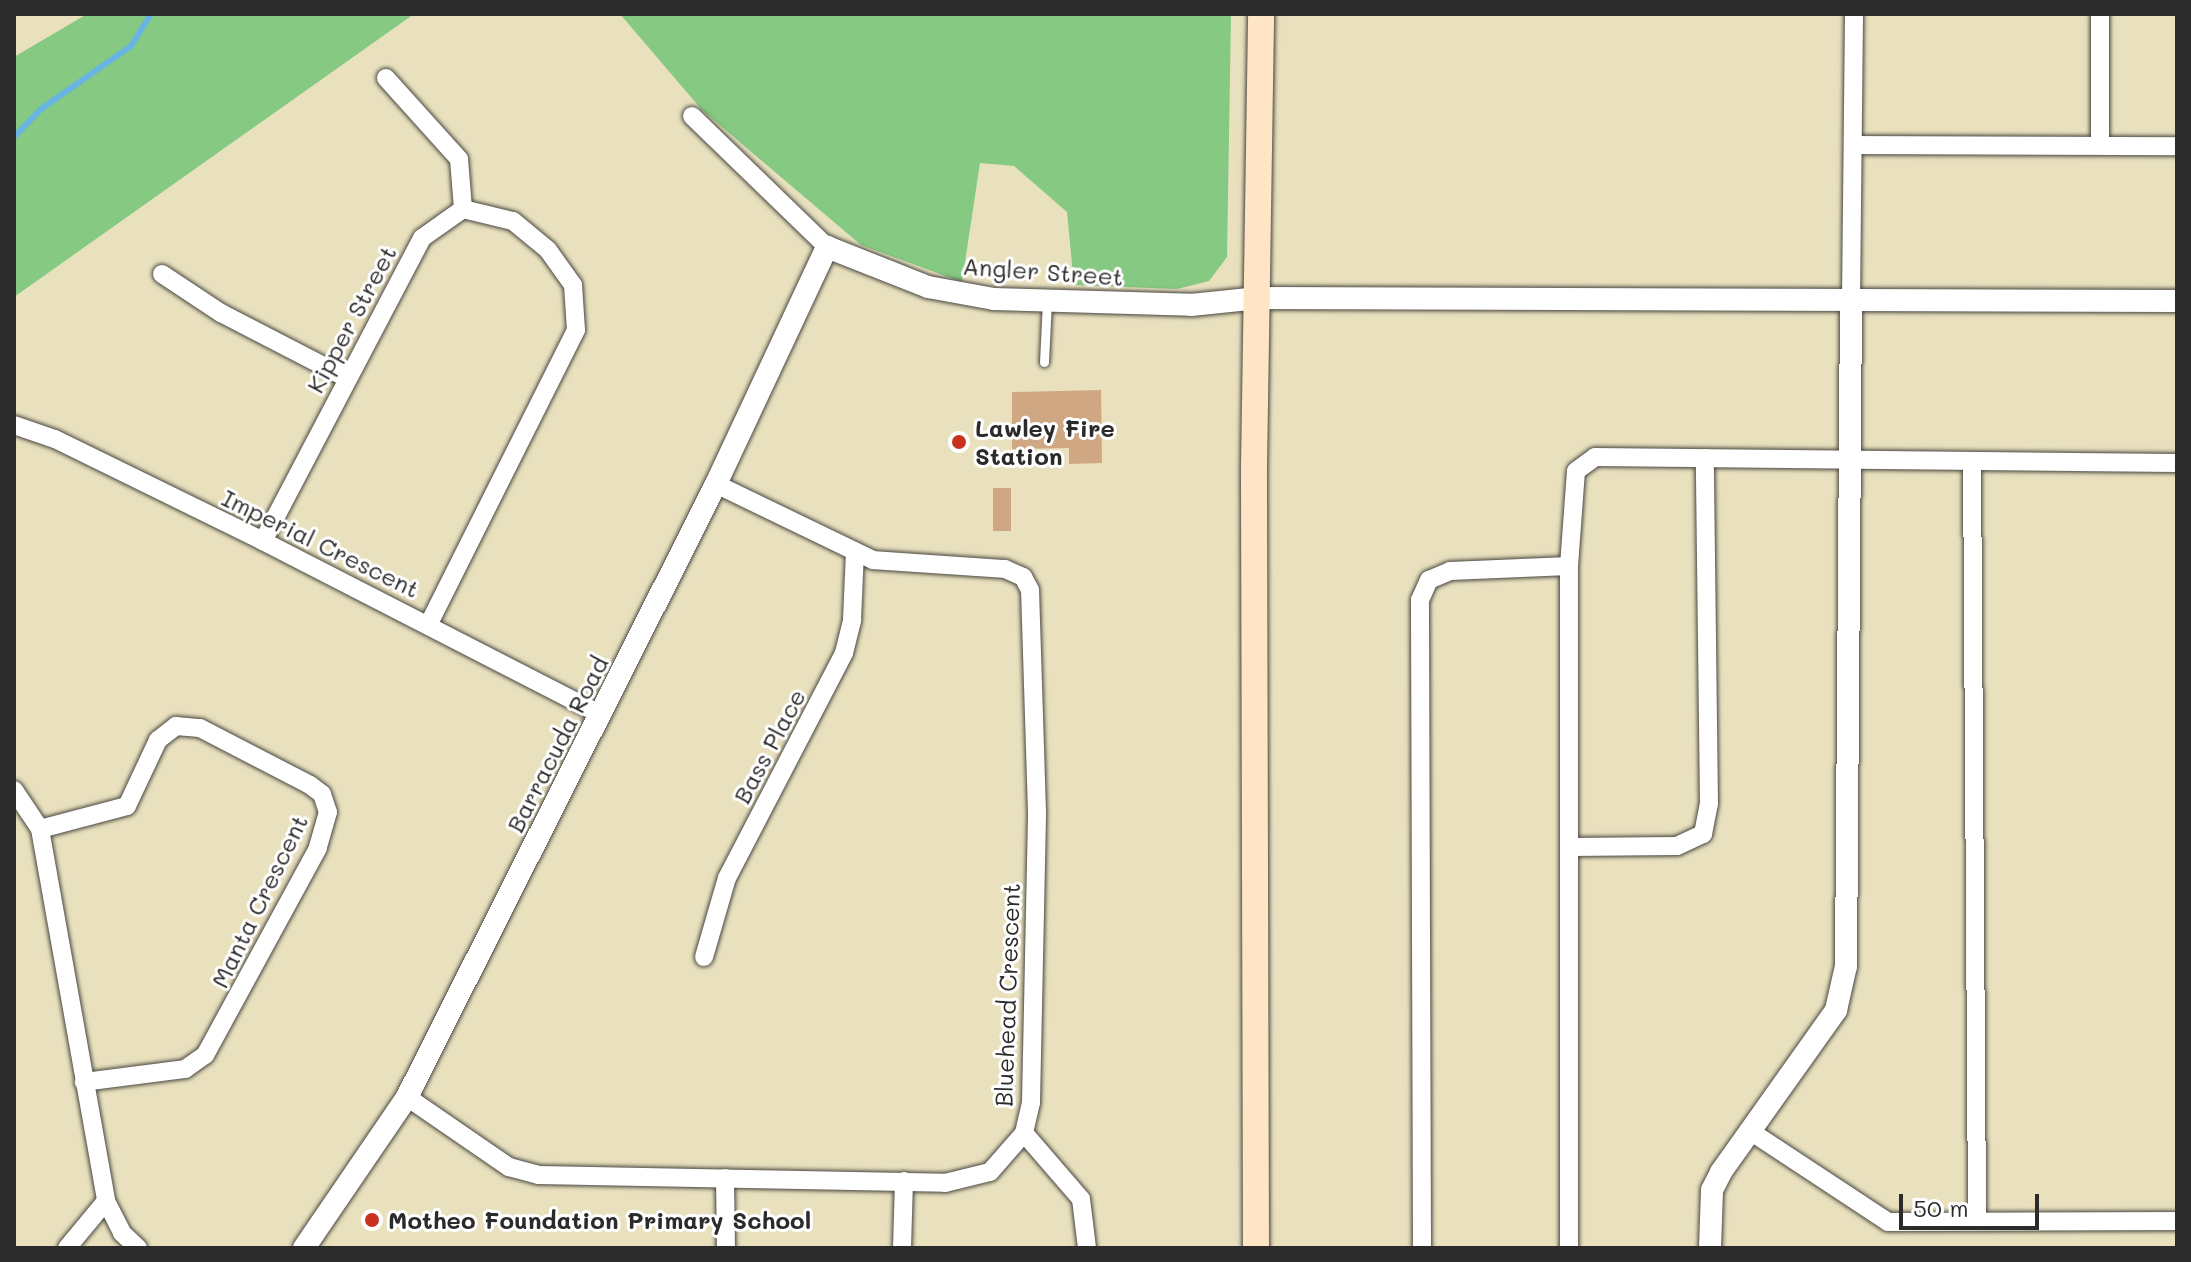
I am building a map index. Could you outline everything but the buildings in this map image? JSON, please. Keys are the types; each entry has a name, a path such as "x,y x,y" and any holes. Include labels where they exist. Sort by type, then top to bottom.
{"main road":[{"path":"1256,1248 1254,467 1261,14"}],"street":[{"path":"1710,1248 1712,1190 1836,1010 1846,966 1854,14"},
{"path":"2100,14 2100,145"},
{"path":"386,78 459,159 463,209 513,221 548,250 573,285 577,319 569,350 429,623"},
{"name":"Angler Street","path":"692,116 827,247 928,287 994,299 1191,305 1259,298 2177,301"},
{"path":"1854,145 2177,146"},
{"name":"Kipper Street","path":"263,541 422,238 463,209"},
{"name":"Barracuda Road","path":"304,1248 407,1097 716,484 827,247"},
{"path":"162,274 211,307 347,378"},
{"name":"Imperial Crescent","path":"14,425 55,439 263,541 366,596 429,623 601,715"},
{"path":"1569,1248 1569,566 1573,487 1583,463 1595,457 2177,463"},
{"path":"1569,847 1677,846 1703,834 1709,804 1705,458"},
{"path":"1972,461 1977,1221"},
{"name":"Bluehead Crescent","path":"407,1097 509,1167 538,1175 945,1183 990,1172 1024,1133 1031,1102 1037,812 1030,590 1023,577 1005,569 894,565 855,552 716,484"},
{"name":"Bass Place","path":"704,957 727,878 844,653 852,620 855,552"},
{"path":"1422,1248 1420,600 1429,580 1450,571 1569,566"},
{"name":"Manta Crescent","path":"40,829 127,806 158,740 176,726 200,728 310,785 322,794 328,812 318,848 225,1024 198,1062 185,1069 84,1082"},
{"path":"14,790 40,829 106,1201 122,1233 138,1248"},
{"path":"1750,1131 1888,1222 2177,1221"},
{"path":"1024,1133 1081,1199 1087,1248"},
{"path":"725,1178 726,1248"},
{"path":"902,1248 904,1181"},
{"path":"67,1248 106,1201"}],"lane":[{"path":"1044,362 1047,300"}],"green space":[{"path":"87,14 414,14 14,297 14,57"},
{"path":"620,14 1231,14 1227,257 1209,281 1177,289 1074,285 1067,212 1014,166 980,163 962,282 861,245 702,110"}],"waterway":[{"path":"14,137 41,109 131,46 151,14"}],"place":[{"name":"Lawley Fire Station","path":"959,442"},
{"name":"Motheo Foundation Primary School","path":"372,1220"}]}
